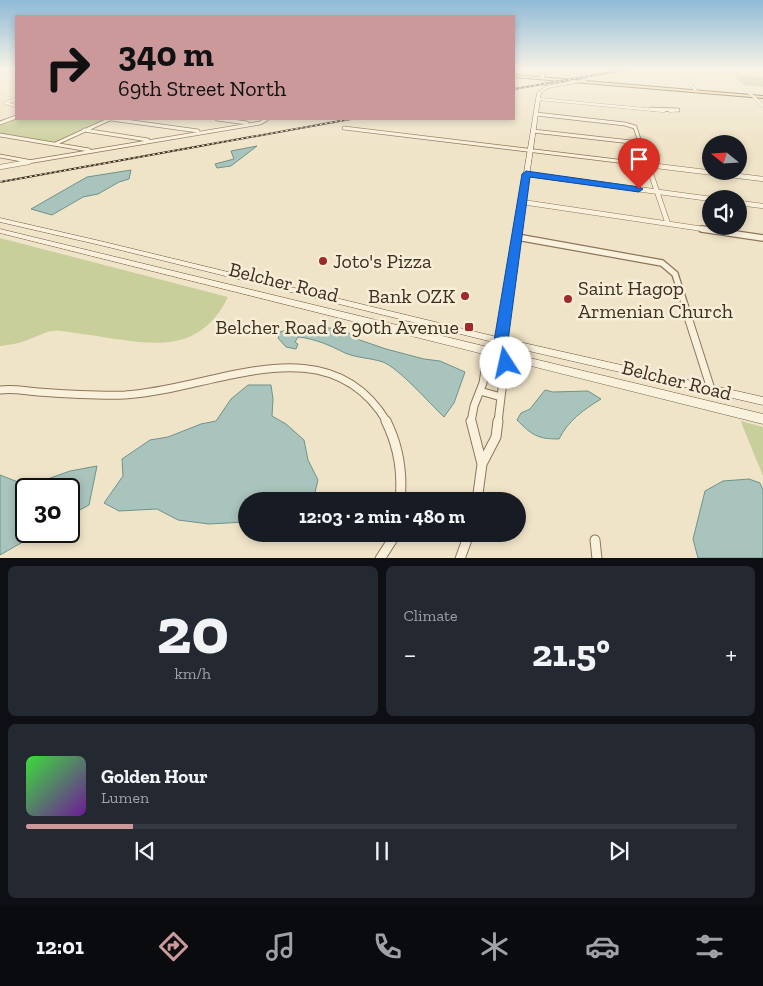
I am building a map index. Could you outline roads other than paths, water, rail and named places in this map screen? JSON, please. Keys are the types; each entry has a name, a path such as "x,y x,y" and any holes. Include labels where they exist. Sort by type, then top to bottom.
{"main road":[{"path":"506,356 501,341 539,95"},
{"path":"751,95 763,96"},
{"name":"Belcher Road","path":"0,220 100,242 501,341 763,401"},
{"name":"Belcher Road","path":"0,231 150,266 763,419"}],"street":[{"path":"751,95 763,106"},
{"path":"15,99 5,103 15,106"},
{"path":"539,99 668,111 678,110"},
{"path":"536,114 629,124 635,127 668,224"},
{"path":"0,118 10,120"},
{"path":"0,123 15,118"},
{"path":"54,144 109,120"},
{"path":"118,120 205,132"},
{"path":"232,120 254,124"},
{"path":"0,167 254,124 264,120"},
{"path":"344,128 763,179"},
{"path":"84,130 153,141"},
{"path":"533,131 640,143"},
{"path":"0,135 95,151"},
{"path":"0,156 32,162"},
{"path":"526,174 702,198"},
{"path":"522,202 763,238"},
{"path":"747,204 763,206"},
{"path":"517,237 662,263 670,267 675,274 711,390"},
{"path":"482,464 472,421 488,351 501,341"},
{"path":"477,492 482,464 496,437 506,356"},
{"path":"0,390 96,395 137,394 262,368 299,366 315,368 334,374 353,384 373,400 388,422 399,448 402,492"},
{"path":"480,391 502,397"},
{"path":"595,540 596,558"},
{"path":"380,558 391,542"},
{"path":"460,558 466,542"}],"water":[{"path":"257,146 231,166 217,168 215,164 234,159 231,151"},
{"path":"131,170 129,179 119,182 98,194 83,197 52,215 31,209 87,177"},
{"path":"295,327 330,328 349,333 354,338 386,349 424,359 440,361 465,372 454,403 444,417 406,379 383,362 350,355 305,338 298,337 295,342 298,344 296,349 286,347 278,338 280,332"},
{"path":"248,385 271,385 273,399 272,416 286,424 304,440 308,460 318,480 315,492 238,492 238,522 209,524 178,520 157,509 119,511 104,503 123,476 122,459 150,440 168,437 201,424 216,421 231,399"},
{"path":"545,390 553,392 588,391 601,399 577,416 559,439 545,438 531,433 517,420 521,413 530,409"},
{"path":"97,466 89,505 80,510 80,478 50,478 70,471"},
{"path":"0,475 15,481 15,543 21,543 0,555"},
{"path":"749,479 760,483 763,490 763,558 698,558 693,539 705,491 723,481"}],"railway":[{"path":"0,182 345,120"}],"place":[{"name":"Joto's Pizza","path":"323,261"},
{"name":"Bank OZK","path":"465,296"},
{"name":"Saint Hagop Armenian Church","path":"568,299"},
{"name":"Belcher Road & 90th Avenue","path":"469,327"}]}
